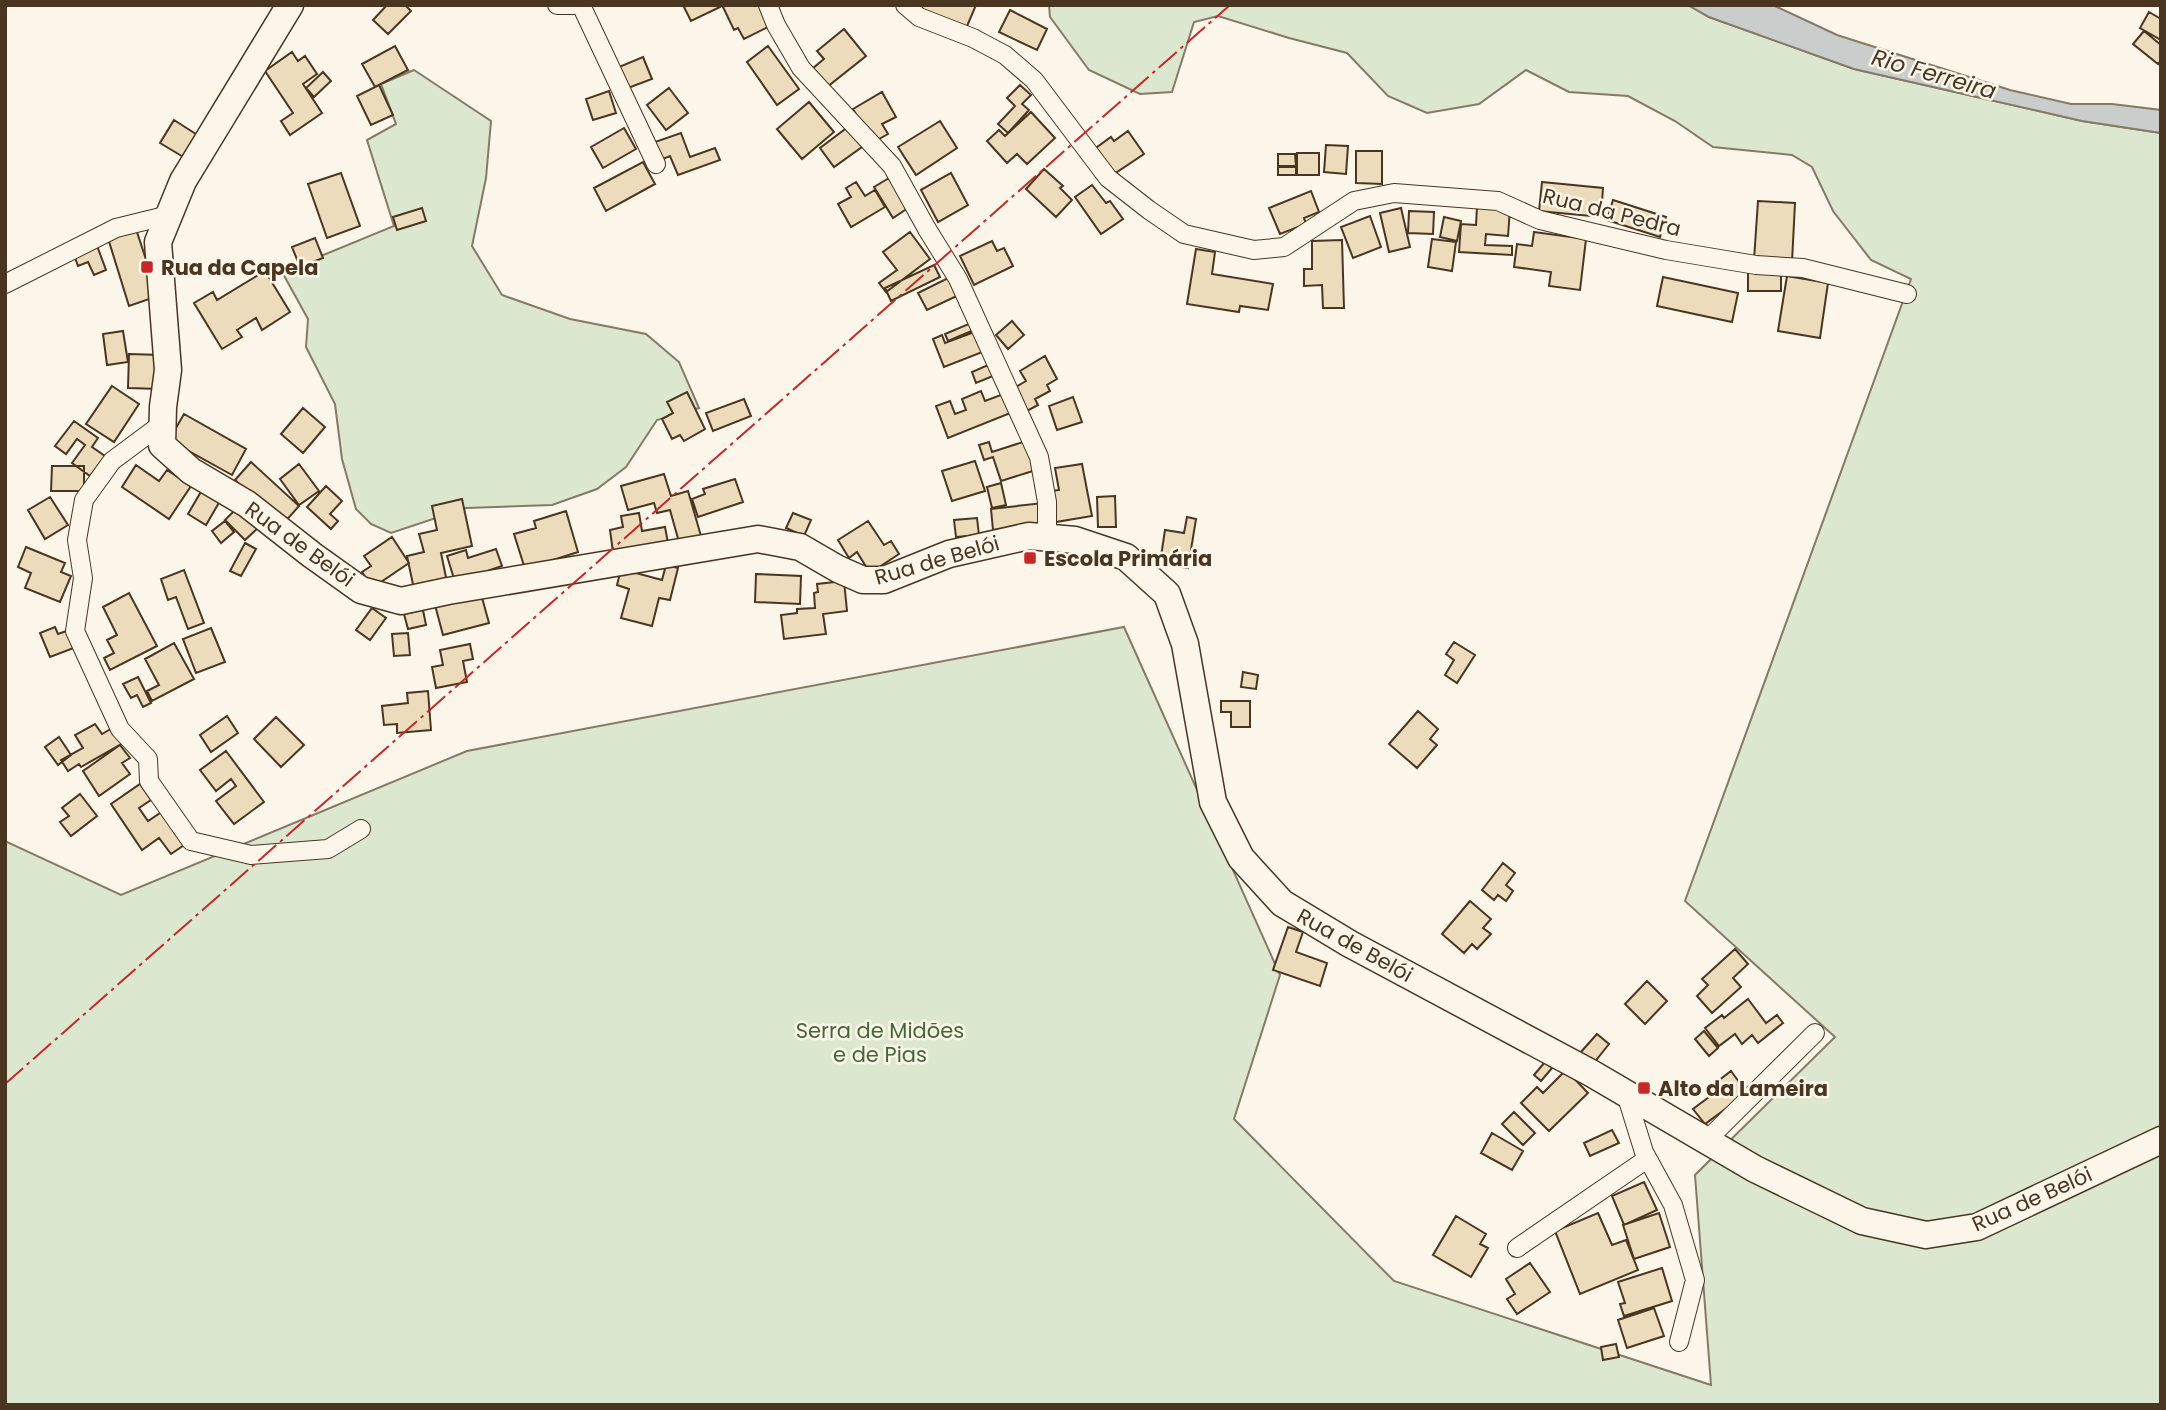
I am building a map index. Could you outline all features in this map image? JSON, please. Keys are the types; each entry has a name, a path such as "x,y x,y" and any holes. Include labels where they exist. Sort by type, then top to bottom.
{"street":[{"name":"Rua de Belói","path":"290,5 183,181 158,242 168,370 162,445 191,471 247,504 361,590 401,601 758,539 800,547 863,580 884,580 963,551 1029,536 1075,540 1126,557 1167,594 1185,644 1213,802 1241,858 1282,903 1350,944 1626,1094 1755,1169 1862,1221 1926,1235 1977,1227 2161,1140"},
{"path":"557,5 575,5"},
{"path":"582,5 656,164"},
{"path":"768,5 776,25 801,68 892,166 958,279 1039,457 1047,502 1047,538"},
{"name":"Rua da Pedra","path":"905,5 919,17 1005,55 1034,80 1108,178 1184,234 1254,250 1284,247 1354,201 1394,193 1498,201 1540,220 1665,250 1756,265 1803,268 1907,294"},
{"path":"5,284 116,228 169,215"},
{"path":"163,423 112,461 83,500 77,540 83,578 75,631 120,729 148,759 149,781 191,841 251,855 328,849 361,829"},
{"path":"1706,1141 1815,1033"},
{"path":"1626,1094 1647,1158 1673,1205 1695,1280 1679,1342"},
{"path":"1517,1248 1647,1158"}],"green space":[{"name":"Serra de Midões e de Pias","path":"1049,5 1688,5 1709,17 1854,69 2082,121 2161,133 2161,1405 5,1405 5,841 121,895 467,751 1124,627 1280,975 1234,1119 1394,1281 1711,1385 1695,1175 1835,1037 1685,901 1911,279 1871,260 1833,211 1812,167 1792,155 1713,147 1675,121 1628,96 1569,92 1526,70 1479,104 1427,113 1388,96 1347,53 1218,16 1194,22 1172,92 1140,94 1089,70 1050,17"},
{"path":"414,70 491,121 486,178 472,246 502,295 570,319 646,334 679,362 699,408 657,420 626,467 597,489 552,505 466,508 391,533 371,524 356,509 342,459 335,404 306,347 308,319 282,272 394,226 367,140 396,124 381,84"}],"water":[{"name":"Rio Ferreira","path":"1688,5 1773,5 1837,35 2010,90 2071,104 2112,104 2161,110 2161,133 2082,121 1854,69 1709,17"}],"building":[{"path":"387,5 405,5 411,11 388,34 373,20"},
{"path":"763,5 772,25 744,39 738,28 734,30 723,7"},
{"path":"913,5 976,5 965,31"},
{"path":"684,7 720,7 691,21"},
{"path":"1010,10 1047,29 1037,50 999,32"},
{"path":"2149,12 2161,19 2161,40 2140,28"},
{"path":"844,29 866,56 827,87 812,69 824,59 817,51"},
{"path":"2144,31 2161,45 2161,60 2158,64 2133,44"},
{"path":"395,46 408,70 375,87 362,64"},
{"path":"768,46 799,89 777,105 747,62"},
{"path":"292,52 298,61 305,56 317,74 303,84 322,113 290,135 281,121 293,113 265,71"},
{"path":"643,57 652,79 628,88 619,67"},
{"path":"323,72 331,81 314,97 306,88"},
{"path":"379,85 393,115 371,125 357,96"},
{"path":"1020,85 1031,95 1022,104 1029,110 1008,133 998,124 1015,106 1007,98"},
{"path":"669,88 688,113 666,130 647,105"},
{"path":"609,91 616,113 593,120 586,99"},
{"path":"882,92 896,117 882,124 888,134 872,143 853,109"},
{"path":"809,102 834,132 802,159 777,129"},
{"path":"1031,112 1055,138 1027,164 1017,154 1007,163 987,141 999,130 1005,136"},
{"path":"174,120 199,136 185,158 160,143"},
{"path":"940,121 957,148 916,175 898,147"},
{"path":"848,127 862,147 834,167 820,148"},
{"path":"624,128 636,149 603,168 591,147"},
{"path":"1128,131 1144,154 1111,176 1093,150 1111,137 1114,141"},
{"path":"681,133 690,157 715,148 720,160 678,175 670,156 658,161 652,143"},
{"path":"1326,145 1348,146 1346,174 1324,172"},
{"path":"1356,151 1382,151 1382,184 1356,183"},
{"path":"1297,153 1319,153 1319,175 1297,175"},
{"path":"1278,154 1295,154 1296,166 1278,166"},
{"path":"643,162 655,184 606,211 594,188"},
{"path":"1278,167 1296,167 1296,175 1278,175"},
{"path":"1044,169 1063,186 1060,188 1072,200 1056,217 1026,189"},
{"path":"341,173 360,226 327,238 308,184"},
{"path":"951,173 968,205 938,222 921,190"},
{"path":"889,178 908,208 893,218 874,187"},
{"path":"856,182 865,196 875,190 885,207 851,227 838,204 851,197 846,188"},
{"path":"1542,182 1603,188 1601,217 1539,211"},
{"path":"1092,185 1106,203 1110,201 1123,219 1101,234 1075,197"},
{"path":"1311,191 1319,212 1304,218 1306,224 1280,234 1269,208"},
{"path":"1613,200 1666,217 1660,237 1607,220"},
{"path":"1758,201 1795,203 1792,262 1754,260"},
{"path":"1477,207 1510,209 1508,236 1486,234 1485,245 1512,246 1512,255 1459,252 1461,224 1476,225"},
{"path":"422,208 426,221 397,230 393,217"},
{"path":"1401,208 1410,247 1389,252 1380,213"},
{"path":"1409,211 1434,212 1433,234 1408,233"},
{"path":"1370,216 1381,247 1353,258 1341,227"},
{"path":"1444,217 1461,221 1457,241 1440,237"},
{"path":"135,226 158,296 129,306 107,235"},
{"path":"910,232 930,259 886,292 879,283 897,270 883,252"},
{"path":"1534,232 1586,239 1580,290 1549,286 1551,272 1514,267 1517,244 1532,246"},
{"path":"315,238 323,258 300,267 292,247"},
{"path":"1432,239 1456,242 1452,271 1428,267"},
{"path":"1342,240 1344,308 1323,308 1322,285 1304,286 1304,269 1312,269 1312,241"},
{"path":"992,241 997,251 1004,248 1013,266 974,285 960,256"},
{"path":"96,243 106,270 94,275 88,262 78,266 73,252"},
{"path":"1196,249 1215,252 1212,274 1273,284 1268,310 1240,306 1239,312 1187,304"},
{"path":"934,265 940,277 891,301 885,288"},
{"path":"265,271 290,312 262,330 256,318 237,330 242,337 222,349 194,303 213,292 217,300"},
{"path":"1748,271 1781,271 1781,291 1748,291"},
{"path":"1787,276 1828,283 1820,338 1778,331"},
{"path":"950,277 959,295 927,310 918,293"},
{"path":"1663,277 1738,293 1732,322 1657,306"},
{"path":"1012,321 1024,335 1008,349 996,335"},
{"path":"971,323 974,330 948,341 945,334"},
{"path":"123,331 128,362 107,365 103,334"},
{"path":"977,331 985,351 944,367 933,339 942,335 945,343"},
{"path":"129,354 161,355 160,389 128,388"},
{"path":"1045,356 1057,379 1047,385 1050,391 1035,399 1038,405 1027,411 1014,388 1026,381 1020,371"},
{"path":"988,365 993,376 976,383 972,372"},
{"path":"112,386 139,404 114,442 86,424"},
{"path":"981,391 985,401 1006,393 1013,412 948,438 936,406 950,401 955,414 966,410 962,399"},
{"path":"687,392 705,429 684,441 680,435 672,439 662,419 673,413 667,402"},
{"path":"1073,397 1082,422 1057,430 1049,406"},
{"path":"744,399 751,416 713,431 706,413"},
{"path":"303,408 325,427 303,453 281,434"},
{"path":"184,414 246,449 232,475 169,440"},
{"path":"74,421 98,438 92,447 105,456 90,476 72,463 85,445 77,439 66,454 55,446"},
{"path":"1026,441 1036,470 1001,481 993,457 984,460 979,445 989,442 992,452"},
{"path":"975,461 985,491 952,501 942,471"},
{"path":"251,462 299,506 283,524 235,480"},
{"path":"299,464 319,491 299,505 280,479"},
{"path":"1082,464 1092,516 1056,522 1051,491 1059,490 1055,468"},
{"path":"136,465 159,481 167,470 191,486 169,519 122,487"},
{"path":"52,466 84,466 84,491 51,491"},
{"path":"664,474 671,496 688,491 701,536 679,542 670,510 657,513 654,503 628,510 621,486"},
{"path":"735,479 743,502 698,517 692,499 705,494 703,489"},
{"path":"1001,483 1006,505 992,508 987,487"},
{"path":"326,486 342,501 330,514 338,521 331,529 307,507"},
{"path":"202,490 220,501 206,525 188,514"},
{"path":"1115,496 1116,527 1098,527 1097,497"},
{"path":"50,497 68,525 45,539 28,510"},
{"path":"462,499 472,546 441,553 448,587 415,594 407,556 424,552 419,534 437,530 432,506"},
{"path":"1043,503 1045,525 993,530 991,509"},
{"path":"238,507 258,528 245,540 225,520"},
{"path":"566,511 578,552 525,569 514,534 536,528 534,521"},
{"path":"639,513 642,531 665,527 668,543 613,552 610,530 623,527 621,516"},
{"path":"793,513 811,520 804,536 786,528"},
{"path":"1187,517 1196,519 1188,568 1160,563 1165,530 1184,533"},
{"path":"977,518 979,535 956,537 954,520"},
{"path":"225,521 234,532 221,543 212,531"},
{"path":"868,521 884,545 891,541 899,554 870,573 857,552 849,558 838,540"},
{"path":"392,537 409,563 372,588 362,572 371,566 364,556"},
{"path":"245,543 256,549 241,576 230,571"},
{"path":"26,547 65,563 61,572 71,576 60,602 25,588 31,573 18,567"},
{"path":"496,549 502,566 455,582 447,556 466,550 468,558"},
{"path":"666,565 678,568 670,600 659,598 652,626 621,618 629,589 617,585 621,569 662,580"},
{"path":"184,570 204,623 188,629 176,597 168,600 161,579"},
{"path":"756,574 801,576 800,604 755,602"},
{"path":"844,581 847,611 823,614 826,634 784,639 781,615 797,613 797,609 815,608 814,593 818,592 817,584"},
{"path":"129,593 157,646 110,670 104,658 114,653 107,640 117,635 103,607"},
{"path":"481,594 489,623 443,635 435,605"},
{"path":"372,608 386,618 370,640 356,630"},
{"path":"423,610 426,625 408,629 404,614"},
{"path":"55,627 58,634 72,629 79,646 50,657 40,633"},
{"path":"211,628 225,662 196,673 183,639"},
{"path":"408,633 410,655 394,656 392,634"},
{"path":"1454,642 1475,655 1457,683 1445,675 1454,660 1446,654"},
{"path":"174,643 194,679 152,701 147,691 159,685 145,659"},
{"path":"470,644 473,659 463,661 467,682 436,688 432,667 443,665 440,650"},
{"path":"1243,672 1258,675 1256,689 1241,687"},
{"path":"138,677 151,703 143,707 137,695 131,698 123,684"},
{"path":"428,691 431,730 397,733 397,724 384,725 382,706 408,703 407,693"},
{"path":"1221,701 1250,701 1250,727 1231,727 1231,712 1221,712"},
{"path":"1418,711 1438,729 1430,739 1437,745 1417,768 1389,744"},
{"path":"227,716 238,733 211,752 200,735"},
{"path":"276,717 304,745 281,767 254,739"},
{"path":"121,723 130,739 81,767 79,764 68,771 61,760 83,748 75,735 95,724 102,734"},
{"path":"59,737 71,755 58,765 45,747"},
{"path":"120,745 130,758 122,763 130,774 99,796 83,771"},
{"path":"226,751 264,802 234,824 216,801 236,786 231,779 216,791 200,770"},
{"path":"140,784 151,800 139,808 148,821 163,811 190,841 171,854 159,838 142,850 111,804"},
{"path":"80,794 97,816 71,836 60,822 69,816 62,808"},
{"path":"1503,863 1515,873 1506,885 1513,891 1506,901 1498,895 1494,900 1482,890"},
{"path":"1470,901 1491,919 1483,928 1491,934 1477,949 1472,944 1464,953 1442,934"},
{"path":"1288,927 1303,932 1296,952 1327,963 1320,986 1273,970"},
{"path":"1735,949 1748,964 1733,978 1741,987 1712,1013 1697,996 1708,985 1702,979"},
{"path":"1647,981 1667,1001 1645,1024 1625,1004"},
{"path":"1748,999 1766,1023 1777,1015 1783,1023 1758,1043 1752,1035 1742,1044 1735,1034 1719,1046 1705,1028 1722,1015 1724,1018"},
{"path":"1704,1031 1718,1048 1709,1056 1695,1039"},
{"path":"1597,1034 1609,1044 1593,1064 1580,1053"},
{"path":"1545,1062 1552,1068 1541,1081 1534,1075"},
{"path":"1566,1070 1588,1093 1549,1131 1521,1103 1537,1087 1543,1093"},
{"path":"1731,1071 1747,1093 1705,1124 1693,1109 1713,1094 1709,1088"},
{"path":"1514,1112 1535,1133 1523,1145 1502,1124"},
{"path":"1612,1130 1619,1143 1590,1156 1584,1143"},
{"path":"1492,1133 1523,1151 1512,1170 1481,1153"},
{"path":"1644,1182 1657,1210 1624,1225 1612,1196"},
{"path":"1598,1213 1612,1245 1626,1240 1638,1270 1580,1294 1555,1231"},
{"path":"1659,1213 1670,1247 1634,1259 1623,1225"},
{"path":"1456,1216 1486,1234 1480,1244 1488,1248 1471,1277 1433,1255"},
{"path":"1530,1263 1550,1292 1517,1314 1507,1299 1515,1294 1506,1279"},
{"path":"1662,1268 1672,1301 1624,1316 1620,1304 1625,1303 1618,1282"},
{"path":"1654,1308 1664,1336 1627,1348 1618,1320"},
{"path":"1616,1344 1619,1357 1603,1360 1601,1347"}],"power":[{"path":"5,1084 1230,5"}],"place":[{"name":"Rua da Capela","path":"147,267"},
{"name":"Escola Primária","path":"1030,558"},
{"name":"Alto da Lameira","path":"1644,1088"}]}
